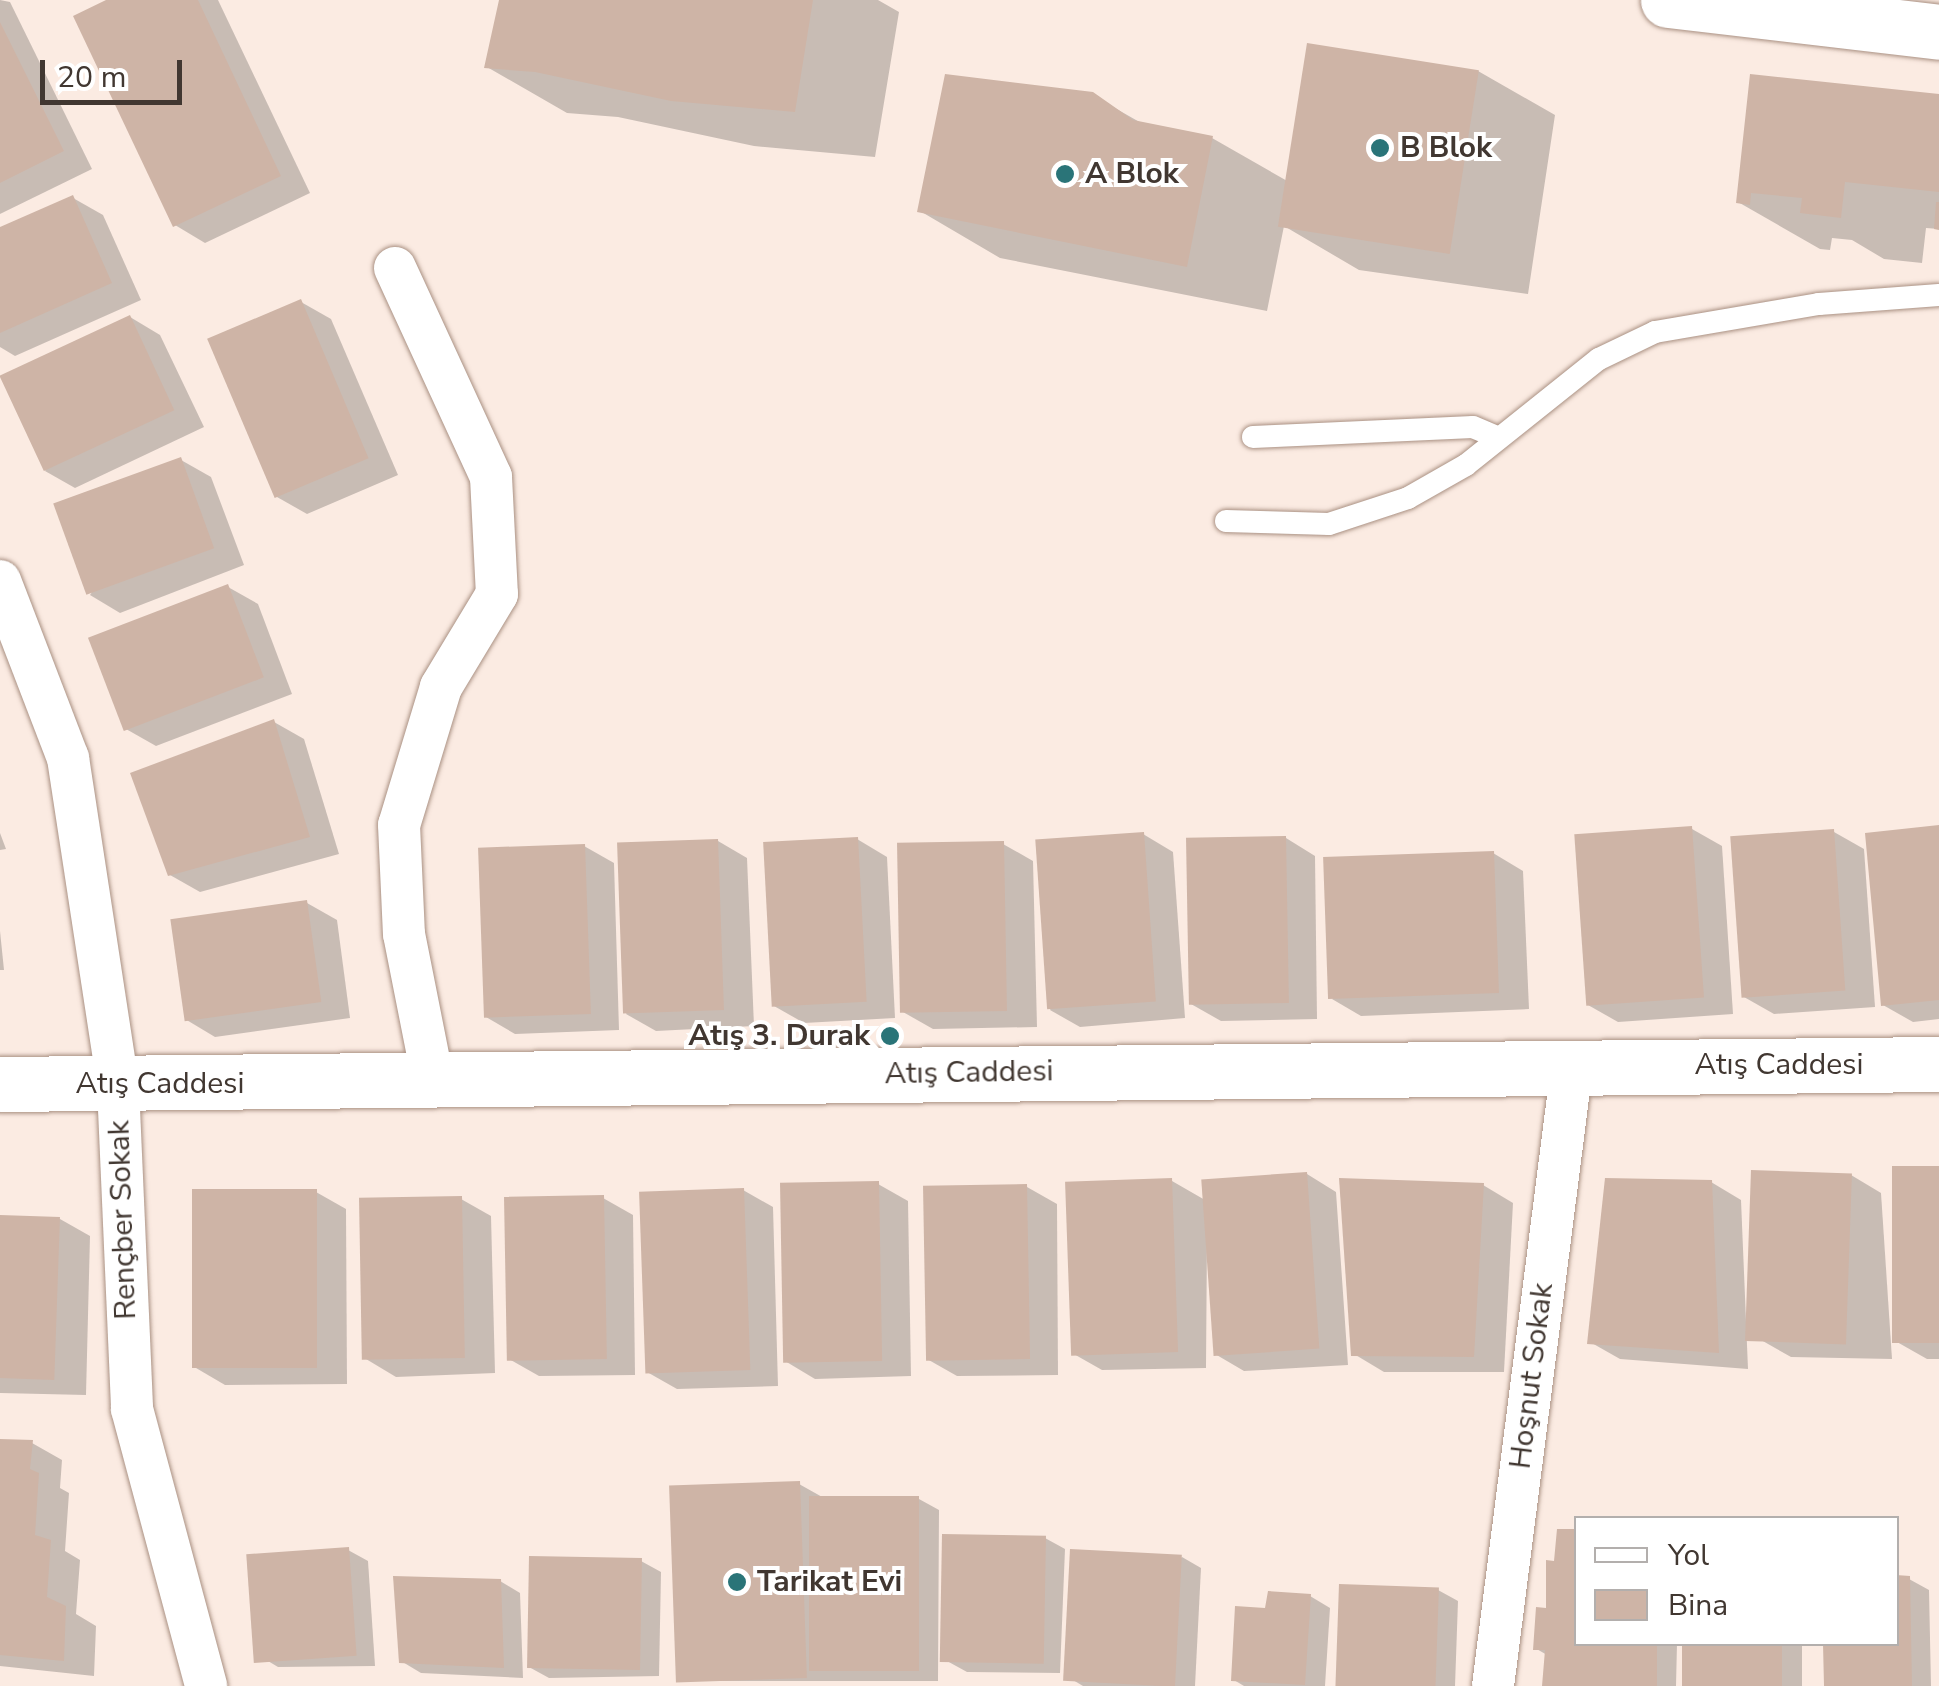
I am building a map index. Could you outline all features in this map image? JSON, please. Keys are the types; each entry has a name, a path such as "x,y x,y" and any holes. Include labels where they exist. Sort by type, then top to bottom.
{"street":[{"path":"1668,0 1939,32"},
{"path":"394,268 491,477 497,594 442,687 400,825 404,934 432,1080"},
{"name":"Rençber Sokak","path":"0,581 68,758 118,1086 132,1409 206,1686"},
{"name":"Atış Caddesi","path":"0,1084 118,1086 1939,1064"},
{"name":"Hoşnut Sokak","path":"1493,1686 1572,1066"}],"lane":[{"path":"1226,521 1329,524 1369,513 1438,483 1599,359 1655,332 1818,304 1939,295"},
{"path":"1253,437 1473,427 1498,438"}],"building":[{"path":"106,0 198,0 281,176 173,227 73,16"},
{"path":"499,0 813,0 795,112 671,101 535,72 484,68"},
{"path":"0,22 64,151 0,183"},
{"name":"B Blok","path":"1307,43 1479,70 1450,254 1278,227"},
{"name":"A Blok","path":"945,74 1093,92 1133,120 1213,136 1187,267 917,212"},
{"path":"1750,74 1939,94 1939,192 1845,182 1841,218 1800,213 1802,198 1751,193 1750,205 1736,203"},
{"path":"73,195 112,283 0,333 0,227"},
{"path":"1939,202 1939,230 1934,229"},
{"path":"301,299 369,458 275,498 207,339"},
{"path":"130,315 174,410 44,471 0,376"},
{"path":"181,457 214,548 86,595 53,504"},
{"path":"228,584 264,677 124,731 88,638"},
{"path":"274,719 310,837 168,876 130,773"},
{"path":"1939,825 1939,1000 1881,1006 1865,833"},
{"path":"1692,826 1704,998 1586,1006 1574,834"},
{"path":"1834,829 1845,991 1742,998 1730,836"},
{"path":"1144,832 1156,1002 1047,1009 1035,840"},
{"path":"1286,836 1289,1003 1189,1005 1186,838"},
{"path":"858,837 867,1002 772,1007 763,842"},
{"path":"718,839 724,1010 623,1013 617,843"},
{"path":"1004,841 1007,1011 900,1013 897,843"},
{"path":"585,844 591,1014 484,1018 478,848"},
{"path":"1494,851 1499,993 1328,999 1323,857"},
{"path":"307,900 321,1002 185,1021 170,919"},
{"path":"1892,1166 1939,1166 1939,1343 1892,1343"},
{"path":"1751,1170 1852,1174 1846,1344 1745,1341"},
{"path":"1307,1172 1319,1349 1214,1356 1201,1179"},
{"path":"1172,1178 1178,1352 1071,1356 1065,1182"},
{"path":"1339,1178 1484,1183 1474,1357 1351,1356"},
{"path":"1605,1178 1712,1180 1719,1353 1587,1344"},
{"path":"879,1181 882,1361 783,1363 780,1183"},
{"path":"1027,1184 1030,1359 926,1361 923,1186"},
{"path":"744,1188 750,1370 645,1374 639,1192"},
{"path":"192,1189 317,1189 317,1368 192,1368"},
{"path":"604,1195 607,1359 507,1361 504,1197"},
{"path":"462,1196 465,1358 362,1360 359,1198"},
{"path":"0,1215 60,1217 54,1380 0,1378"},
{"path":"0,1439 33,1440 30,1469 39,1473 35,1535 51,1540 47,1597 66,1606 64,1661 0,1655"},
{"name":"Tarikat Evi","path":"800,1481 807,1678 676,1682 669,1486"},
{"path":"809,1496 919,1496 919,1671 809,1671"},
{"path":"1557,1529 1574,1529 1574,1646 1657,1646 1657,1686 1542,1686 1545,1650 1533,1650 1536,1607 1546,1608 1546,1560 1554,1561"},
{"path":"942,1534 1046,1536 1044,1664 940,1662"},
{"path":"349,1547 357,1656 254,1663 246,1554"},
{"path":"1070,1549 1182,1555 1175,1686 1063,1681"},
{"path":"529,1556 642,1558 640,1670 527,1668"},
{"path":"1899,1575 1910,1576 1912,1686 1824,1686 1823,1646 1899,1646"},
{"path":"393,1576 501,1579 504,1668 399,1663"},
{"path":"1339,1584 1439,1587 1435,1686 1335,1686"},
{"path":"1268,1591 1311,1594 1305,1685 1231,1681 1235,1606 1265,1608"},
{"path":"1682,1646 1782,1646 1782,1686 1682,1686"}],"place":[{"name":"B Blok","path":"1380,148"},
{"name":"A Blok","path":"1065,174"},
{"name":"Atış 3. Durak","path":"890,1036"},
{"name":"Tarikat Evi","path":"737,1582"}]}
